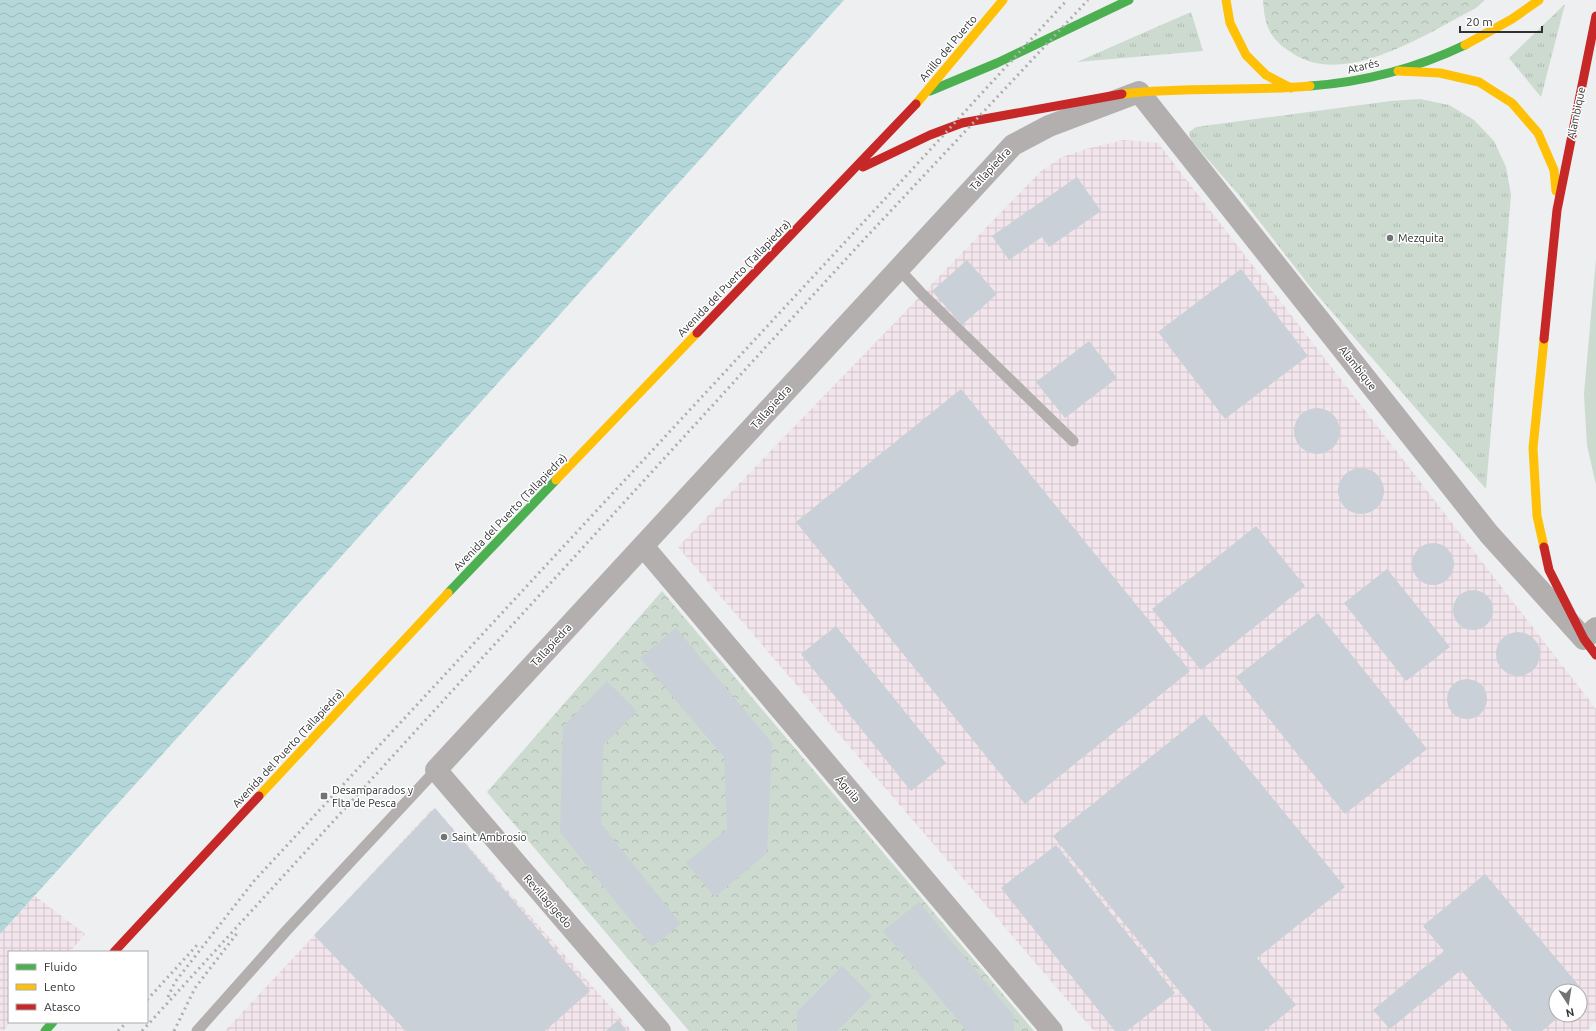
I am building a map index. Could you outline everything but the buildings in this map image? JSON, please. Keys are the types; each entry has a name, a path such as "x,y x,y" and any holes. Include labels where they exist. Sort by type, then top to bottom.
{"main road":[{"name":"Anillo del Puerto","path":"927,92 1003,0"},
{"path":"927,92 997,63 1129,0"},
{"path":"1226,0 1230,24 1246,55 1266,75 1292,88"},
{"name":"Atarés","path":"1292,88 1345,83 1395,71 1457,50 1491,33 1539,0"},
{"name":"Alambique","path":"1592,640 1549,570 1537,516 1534,448 1557,210 1596,16"},
{"name":"Alambique","path":"1395,71 1440,73 1478,82 1512,103 1538,134 1554,170 1557,210"},
{"name":"Tallapiedra","path":"851,173 924,138 956,125 1091,99 1139,92 1292,88"},
{"name":"Avenida del Puerto (Tallapiedra)","path":"115,951 450,591 927,92"},
{"path":"46,1031 52,1023"}],"street":[{"name":"Tallapiedra","path":"436,770 1013,145 1049,126 1139,92"},
{"name":"Alambique","path":"1139,92 1489,534 1592,640"},
{"name":"Águila","path":"643,546 1052,1031"},
{"name":"Revillagigedo","path":"436,770 660,1031"}],"lane":[{"path":"898,268 922,294 1073,441"},
{"path":"197,1031 286,931 436,770"}],"shaded area":[{"path":"1123,140 1158,143 1596,709 1596,1022 1586,1031 1094,1031 678,547 1041,171 1062,157 1086,149"},
{"path":"434,807 632,1031 225,1031"},
{"path":"35,896 85,934 71,951 8,951 8,1023 10,1023 3,1031 0,1031 0,934"}],"green space":[{"path":"1263,0 1485,0 1476,8 1410,43 1361,61 1336,65 1313,62 1284,48 1273,37 1267,25"},
{"path":"1565,4 1541,97 1509,58"},
{"path":"1191,12 1203,51 1077,62"},
{"path":"1420,99 1449,105 1474,120 1494,141 1506,167 1511,195 1486,489 1312,289 1239,195 1191,140 1189,132 1196,127 1391,101"},
{"path":"1596,259 1596,485 1587,445 1584,394"},
{"path":"662,591 1034,1031 689,1031 487,792"}],"water":[{"path":"0,0 844,0 0,934"}],"railway":[{"path":"168,997 175,982 254,881 1067,0"},
{"path":"142,1031 857,247 1088,0"},
{"path":"174,1031 195,988 238,932"},
{"path":"148,999 198,944"},
{"path":"118,1031 126,1023"}],"traffic: fast":[{"path":"930,91 997,63 1129,0"},
{"path":"1310,86 1350,81 1390,73 1428,61 1465,45"},
{"path":"448,593 556,480"},
{"path":"45,1031 52,1023"}],"traffic: slow":[{"path":"916,104 1003,0"},
{"path":"1226,0 1230,23 1246,55 1266,75 1291,88"},
{"path":"1465,45 1512,19 1539,0"},
{"path":"1398,71 1440,73 1479,82 1512,103 1538,133 1554,170 1556,191"},
{"path":"1122,94 1169,90 1263,89 1310,86"},
{"path":"556,480 697,333"},
{"path":"1544,339 1533,448 1537,516 1544,547"},
{"path":"259,796 448,593"}],"traffic: jam":[{"path":"1544,339 1557,210 1596,16"},
{"path":"863,167 930,135 962,123 1122,94"},
{"path":"697,333 916,104"},
{"path":"1544,547 1549,570 1584,639 1596,655"},
{"path":"115,951 259,796"}],"place":[{"name":"Mezquita","path":"1390,238"},
{"name":"Desamparados y Flta de Pesca","path":"324,796"},
{"name":"Saint Ambrosio","path":"444,837"}]}
